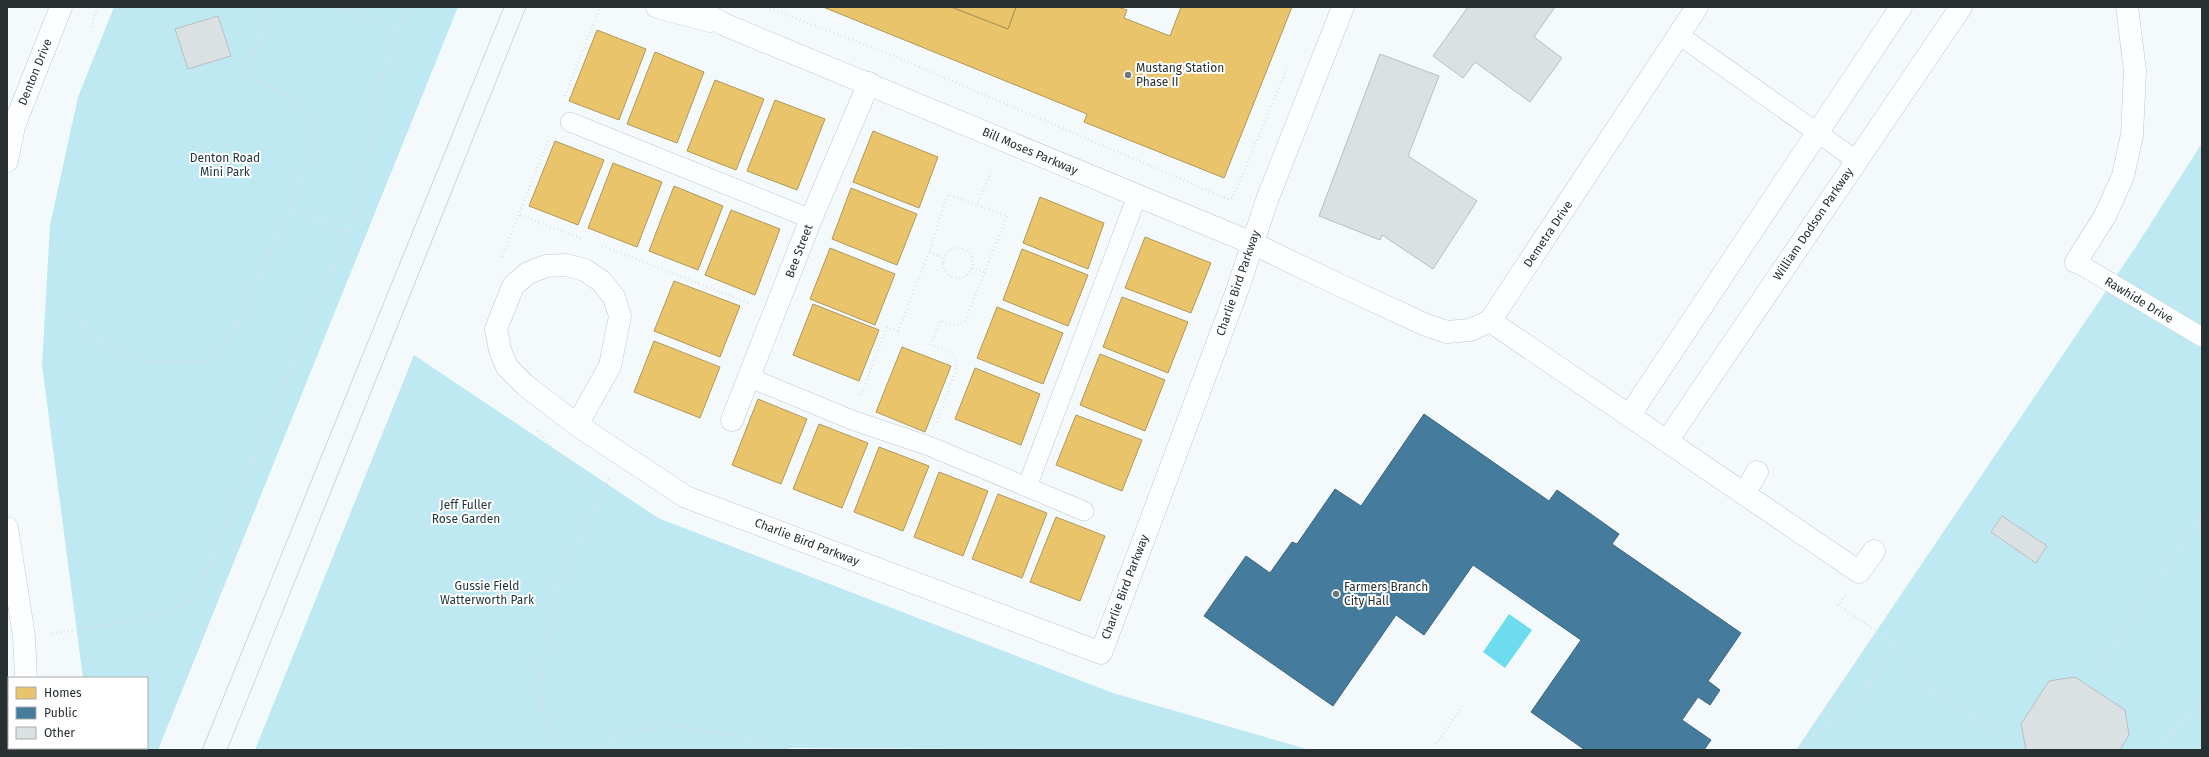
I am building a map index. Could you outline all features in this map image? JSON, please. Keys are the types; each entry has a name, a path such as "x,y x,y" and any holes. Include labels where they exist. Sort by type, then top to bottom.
{"street":[{"name":"Denton Drive","path":"7,161 14,126 61,7"},
{"name":"Bill Moses Parkway","path":"657,7 723,24 869,83 1252,243 1426,325 1447,332 1470,330 1490,321"},
{"name":"Bill Moses Parkway","path":"695,7 723,24"},
{"name":"Charlie Bird Parkway","path":"577,425 686,497 1101,652 1237,291 1267,200 1343,7"},
{"name":"Demetra Drive","path":"1490,321 1697,7"},
{"path":"1629,416 1818,134 1901,7"},
{"name":"William Dodson Parkway","path":"1667,441 1961,7"},
{"path":"2076,262 2105,216 2123,176 2132,135 2136,71 2127,7"},
{"name":"Bee Street","path":"732,420 748,377 775,314 811,219 869,83"},
{"path":"566,265 585,270 601,281 614,297 620,316 610,366 577,425 524,385 507,367 500,350 496,329 513,286 528,273 546,266 566,265"},
{"path":"1490,321 1859,572 1874,551"},
{"path":"1744,494 1757,472"},
{"path":"7,528 24,636 26,677"}],"lane":[{"path":"1678,36 1856,160"},
{"path":"570,122 811,219"},
{"path":"1027,487 1137,196"},
{"name":"Rawhide Drive","path":"2076,262 2202,337"},
{"path":"748,377 852,420 929,446 1084,511"}],"path":[{"path":"91,27 98,7"},
{"path":"74,311 95,339 121,353 148,362 202,362 224,344 236,324 290,208 312,146 312,125 301,110 286,95 246,76 271,7"},
{"path":"339,7 398,29"},
{"path":"24,636 145,618 173,610 196,594 207,571 348,232 361,195 377,102 398,29 407,7"},
{"path":"766,7 882,51 1230,200 1238,186 1288,64"},
{"path":"977,204 992,169"},
{"path":"852,420 887,327 898,331 948,194 1007,216 965,321 960,325 954,325 941,320 931,345 953,353 957,358 957,367 929,446"},
{"path":"290,208 348,232"},
{"path":"520,215 585,240"},
{"path":"600,245 775,314"},
{"path":"951,250 964,250 972,257 972,268 964,277 954,278 944,268 944,258 951,250"},
{"path":"928,252 944,258"},
{"path":"972,268 984,272"},
{"path":"550,750 541,696 544,642 550,614 557,586 564,569 611,476"},
{"path":"2100,668 2202,518"},
{"path":"1859,572 1838,605 1895,644 1927,687 1991,730 2013,750"},
{"path":"1798,750 1806,741 1842,713 1860,696 1874,680 1895,644"},
{"path":"2155,750 2202,703"},
{"path":"1432,750 1463,705"},
{"path":"595,750 619,734 668,724 690,730 732,734 774,750"}],"green space":[{"name":"Denton Road Mini Park","path":"114,7 458,7 158,750 86,750 148,749 148,677 83,677 42,365 50,225 78,97"},
{"path":"2202,143 2202,750 1796,750 2135,248"},
{"name":"Gussie Field Watterworth Park","path":"414,355 658,518 1113,693 1310,750 790,748 785,750 255,750"}],"water":[{"path":"1509,614 1532,630 1505,668 1483,652"}],"building: Homes":[{"name":"Mustang Station Phase II","path":"823,7 951,7 1008,29 1016,7 1118,7 1127,10 1124,18 1170,36 1181,7 1292,7 1224,178 1084,122 1087,114"},
{"path":"951,7 1016,7 1008,29"},
{"path":"597,30 646,49 619,120 569,101"},
{"path":"655,52 704,72 677,143 627,124"},
{"path":"715,80 764,99 736,170 687,151"},
{"path":"775,100 825,119 797,190 747,171"},
{"path":"873,131 938,157 919,208 853,182"},
{"path":"555,141 604,160 578,225 529,206"},
{"path":"613,163 662,182 637,247 588,228"},
{"path":"674,186 723,206 698,270 649,251"},
{"path":"851,188 917,214 897,265 832,239"},
{"path":"1040,197 1104,223 1088,269 1023,243"},
{"path":"731,210 780,229 755,295 705,275"},
{"path":"1145,237 1211,263 1191,313 1125,288"},
{"path":"830,248 895,274 875,325 810,299"},
{"path":"1022,249 1088,275 1068,326 1003,300"},
{"path":"674,281 740,306 720,357 654,331"},
{"path":"1122,297 1188,322 1168,373 1103,347"},
{"path":"813,304 879,330 859,381 793,355"},
{"path":"997,307 1063,333 1043,384 977,358"},
{"path":"654,341 720,367 700,418 634,392"},
{"path":"902,347 951,366 925,432 876,412"},
{"path":"1100,354 1165,380 1145,431 1080,405"},
{"path":"975,368 1040,394 1021,445 955,419"},
{"path":"758,399 807,419 781,484 732,465"},
{"path":"1076,415 1142,440 1122,491 1056,465"},
{"path":"819,424 868,443 842,508 793,489"},
{"path":"879,447 929,466 903,531 854,512"},
{"path":"939,472 988,491 963,556 914,537"},
{"path":"998,494 1047,513 1022,578 972,559"},
{"path":"1056,517 1105,536 1080,601 1030,582"}],"building: Public":[{"name":"Farmers Branch City Hall","path":"1424,414 1549,501 1557,490 1619,534 1612,544 1741,633 1708,681 1720,690 1710,705 1698,697 1682,720 1711,740 1704,750 1585,750 1531,712 1581,640 1473,565 1424,635 1396,615 1333,706 1204,616 1246,556 1270,573 1292,542 1297,544 1335,489 1361,506"}],"building: Other":[{"path":"1468,7 1555,7 1534,37 1562,58 1530,102 1475,62 1463,78 1433,56"},
{"path":"218,16 231,56 188,69 175,29"},
{"path":"1380,54 1439,76 1408,156 1477,201 1433,269 1382,235 1380,240 1319,216"},
{"path":"2002,516 2047,546 2036,563 1991,532"},
{"path":"2075,677 2125,710 2129,735 2120,750 2026,750 2021,724 2049,681"}],"tram line":[{"path":"202,750 504,7"},
{"path":"227,750 526,7"}],"place":[{"name":"Mustang Station Phase II","path":"1128,75"},
{"name":"Farmers Branch City Hall","path":"1336,594"}],"park label":[{"name":"Jeff Fuller Rose Garden","path":"466,512"}]}
